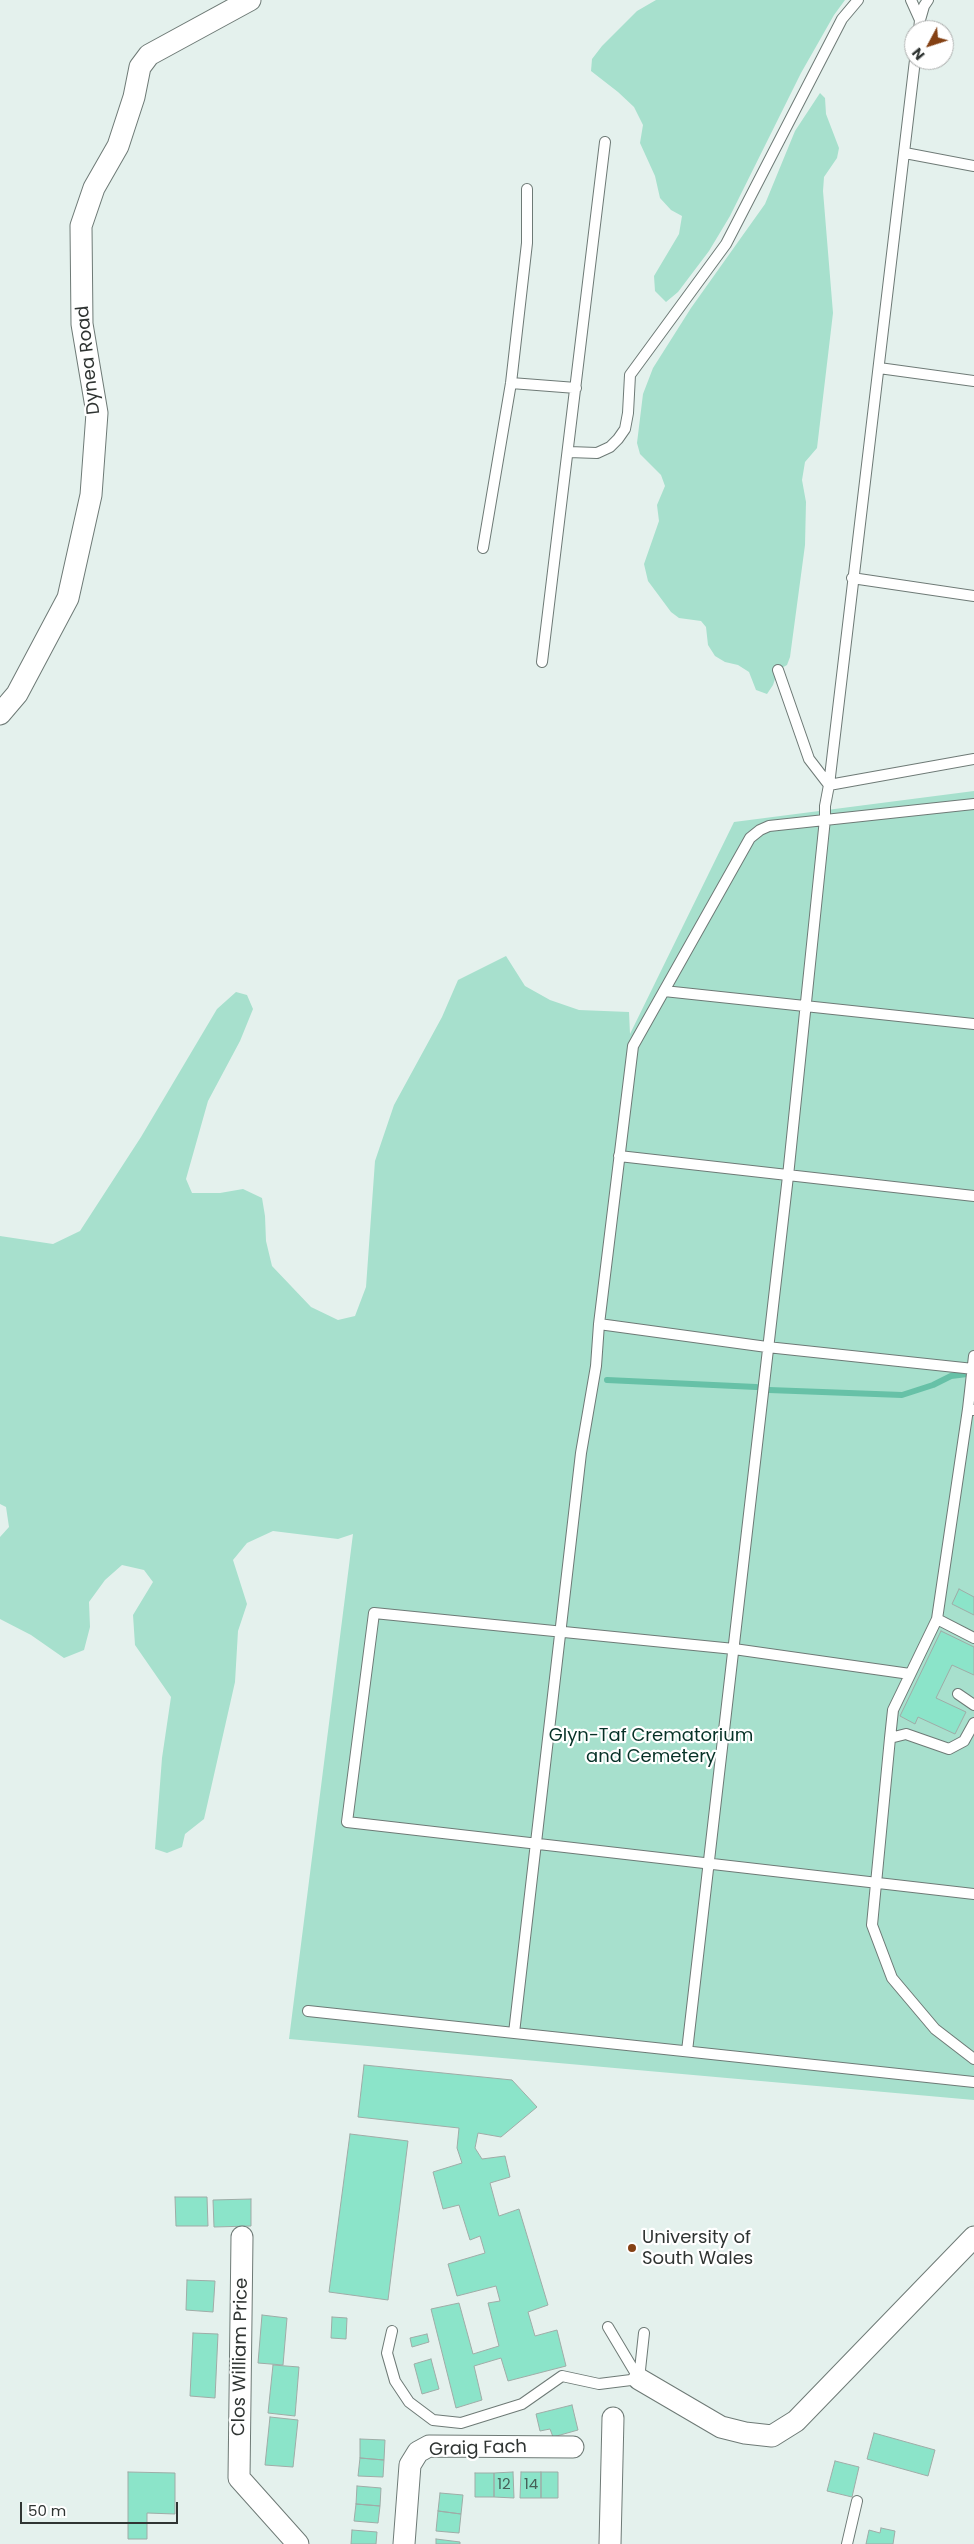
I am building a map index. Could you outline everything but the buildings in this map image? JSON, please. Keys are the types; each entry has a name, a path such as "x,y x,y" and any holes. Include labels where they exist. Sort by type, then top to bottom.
{"street":[{"name":"Dynea Road","path":"0,714 17,694 68,598 91,495 97,413 82,324 82,226 94,188 118,146 134,98 140,67 149,55 250,0"},
{"name":"Clos William Price","path":"242,2236 239,2478 298,2544"},
{"path":"639,2379 721,2427 744,2433 772,2436 796,2421 974,2237"},
{"path":"610,2544 612,2418"},
{"name":"Graig Fach","path":"404,2544 410,2465 418,2452 429,2446 573,2447"}],"lane":[{"path":"569,452 597,453 610,447 625,429 628,413 630,375 726,244 842,19 858,0"},
{"path":"911,0 917,20"},
{"path":"920,20 924,6 928,0"},
{"path":"686,2052 788,1176 825,806 915,70"},
{"path":"542,662 569,452 605,142"},
{"path":"905,153 974,166"},
{"path":"483,548 511,383 527,243 527,188"},
{"path":"879,368 974,381"},
{"path":"511,383 576,388"},
{"path":"852,578 974,596"},
{"path":"778,670 809,759 829,784"},
{"path":"829,784 974,759"},
{"path":"514,2033 560,1631 582,1453 596,1366 599,1324 633,1046 750,838 769,826 974,804"},
{"path":"664,991 974,1024"},
{"path":"619,1156 974,1196"},
{"path":"599,1324 767,1347 973,1369"},
{"path":"974,1356 971,1410 937,1619 893,1710 872,1924 892,1978 935,2029 974,2059"},
{"path":"910,1674 734,1650 374,1613 347,1822 974,1894"},
{"path":"937,1619 974,1638"},
{"path":"958,1694 974,1705"},
{"path":"890,1738 906,1734 949,1748 964,1741 974,1723"},
{"path":"308,2011 974,2082"},
{"path":"608,2327 639,2379"},
{"path":"392,2331 386,2353 395,2381 409,2402 434,2420 461,2423 522,2404 562,2376 599,2384 639,2379"},
{"path":"639,2379 644,2333"},
{"path":"847,2544 857,2500"}],"green space":[{"path":"656,0 845,0 834,15 801,73 730,216 709,251 678,292 666,302 655,291 654,276 679,234 682,216 671,210 660,198 655,176 640,143 643,125 634,107 591,71 592,59 602,46 637,11"},
{"path":"820,93 825,98 826,114 839,148 837,158 824,177 823,191 833,313 817,448 805,462 802,480 806,502 805,545 790,657 787,665 778,670 773,685 767,694 756,690 749,672 738,665 725,662 715,656 708,645 706,627 701,621 679,618 671,612 648,581 644,564 659,521 657,505 665,486 661,475 640,454 637,443 643,394 653,368 691,308 765,204 795,131"},
{"name":"Glyn-Taf Crematorium and Cemetery","path":"974,791 974,2100 289,2039 353,1534 338,1539 273,1531 247,1543 233,1560 247,1604 238,1631 235,1682 204,1819 185,1834 182,1847 167,1853 155,1849 162,1758 171,1697 135,1645 133,1615 153,1582 144,1570 122,1565 105,1580 89,1602 90,1627 84,1650 64,1658 31,1635 0,1619 0,1537 9,1527 6,1507 0,1504 0,1236 53,1244 80,1231 141,1137 217,1009 236,992 247,995 253,1009 240,1041 208,1101 186,1179 192,1193 220,1193 243,1189 262,1198 266,1241 272,1266 311,1307 338,1320 355,1316 366,1287 375,1161 394,1105 442,1017 458,980 506,956 525,986 550,1000 579,1010 629,1012 630,1034 734,822"}],"waterway":[{"path":"769,1390 902,1395 933,1385 951,1376 967,1374"},
{"path":"607,1380 756,1387"}],"place":[{"name":"University of South Wales","path":"632,2248"}]}
